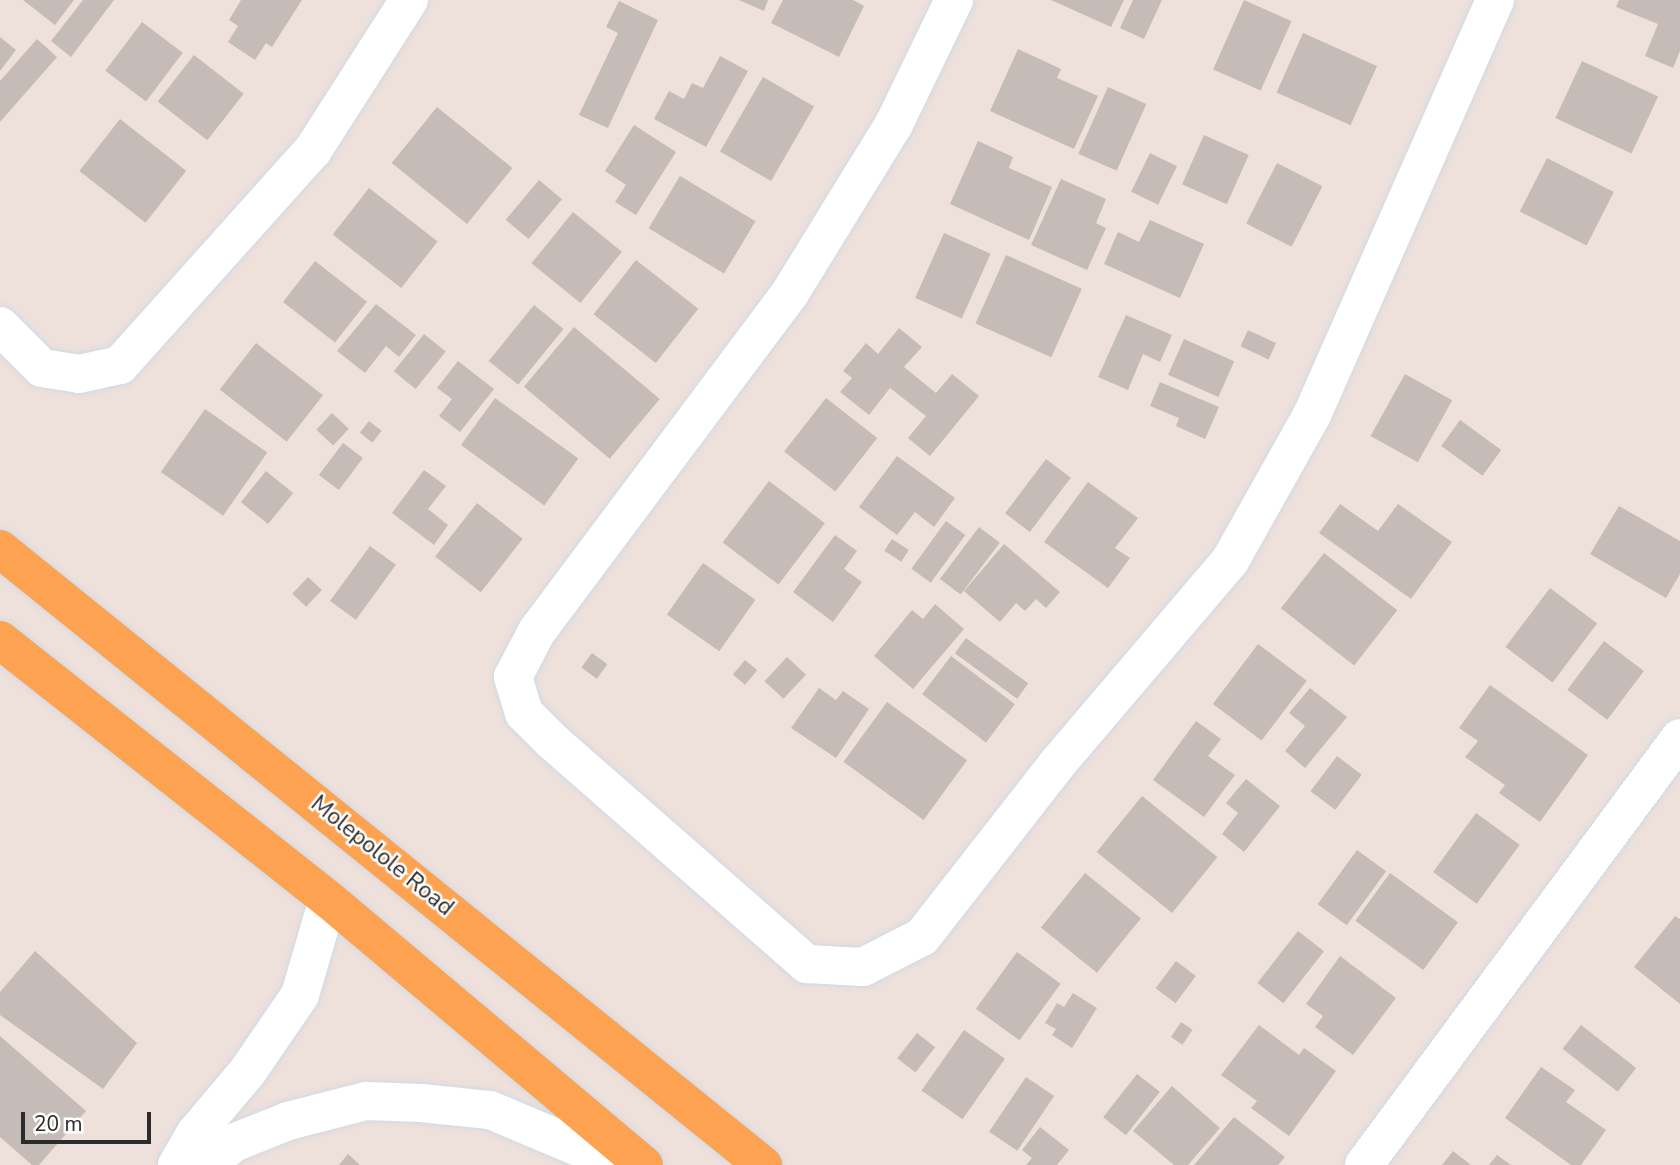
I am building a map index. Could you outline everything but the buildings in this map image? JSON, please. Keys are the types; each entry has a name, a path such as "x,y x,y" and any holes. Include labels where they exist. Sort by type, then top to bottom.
{"main road":[{"name":"Molepolole Road","path":"0,549 763,1165"},
{"path":"0,640 328,900 644,1165"}],"street":[{"path":"0,326 42,368 79,374 120,365 313,150 409,0"},
{"path":"954,0 894,124 790,293 537,631 513,677 524,713 552,741 807,964 863,967 922,937 1057,764 1230,561 1312,415 1495,0"},
{"path":"1364,1165 1680,738"},
{"path":"177,1165 195,1134 248,1071 300,995 328,900"},
{"path":"207,1165 233,1143 276,1125 319,1111 366,1101 490,1110 621,1165"}]}
